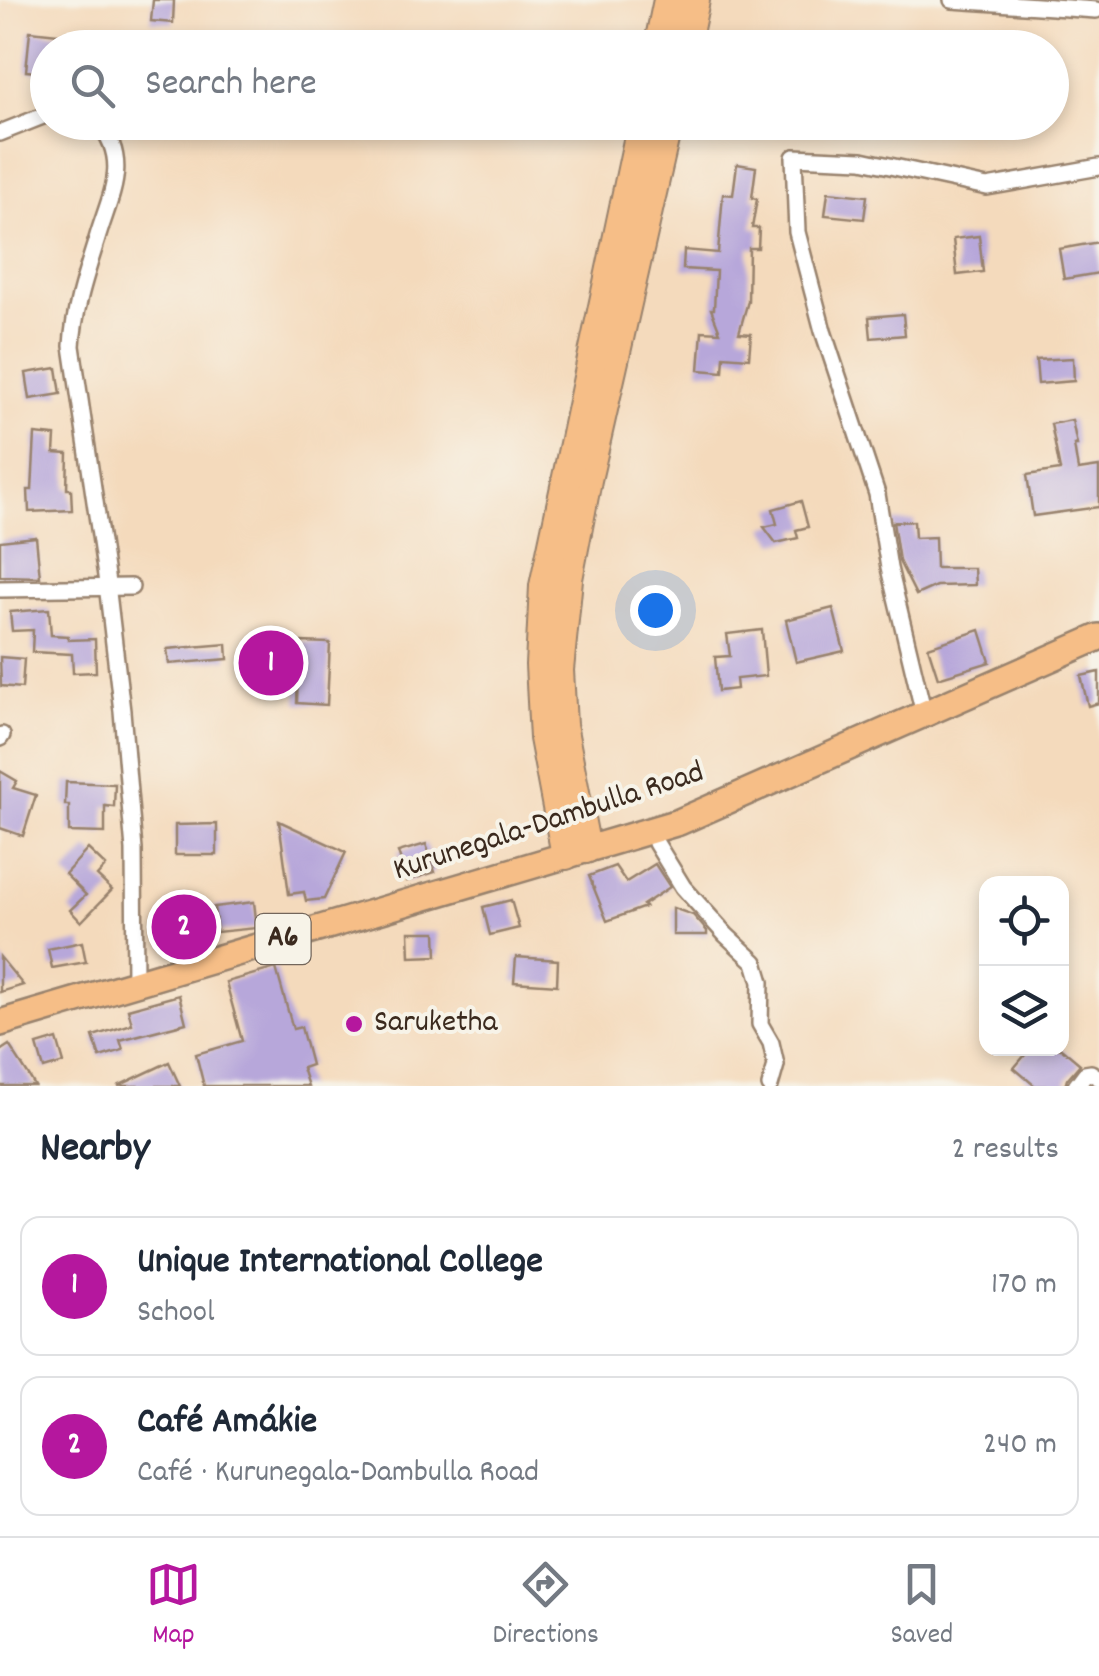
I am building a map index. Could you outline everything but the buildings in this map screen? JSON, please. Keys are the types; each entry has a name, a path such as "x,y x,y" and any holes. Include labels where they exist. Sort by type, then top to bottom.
{"highway":[{"path":"662,30 668,0"},
{"path":"689,30 695,0"},
{"path":"576,852 544,738 540,665 544,586 638,140"},
{"path":"576,852 559,670 568,579 664,140"},
{"name":"Kurunegala-Dambulla Road","path":"0,1023 680,822 1099,637"}],"street":[{"path":"952,0 1096,12"},
{"path":"0,134 30,122"},
{"path":"110,140 116,164 114,191 75,312 72,346 122,711 134,850 135,983"},
{"path":"924,714 876,494 823,331 797,232 794,157 862,160 987,187 1099,167"},
{"path":"0,589 131,586"},
{"path":"656,843 683,887 755,962 760,982 760,1024 771,1043 776,1065 770,1086"},
{"path":"1076,1086 1085,1074 1099,1078"}],"place":[{"name":"Unique International College","path":"271,663"},
{"name":"Café Amákie","path":"184,927"},
{"name":"Saruketha","path":"354,1024"}]}
